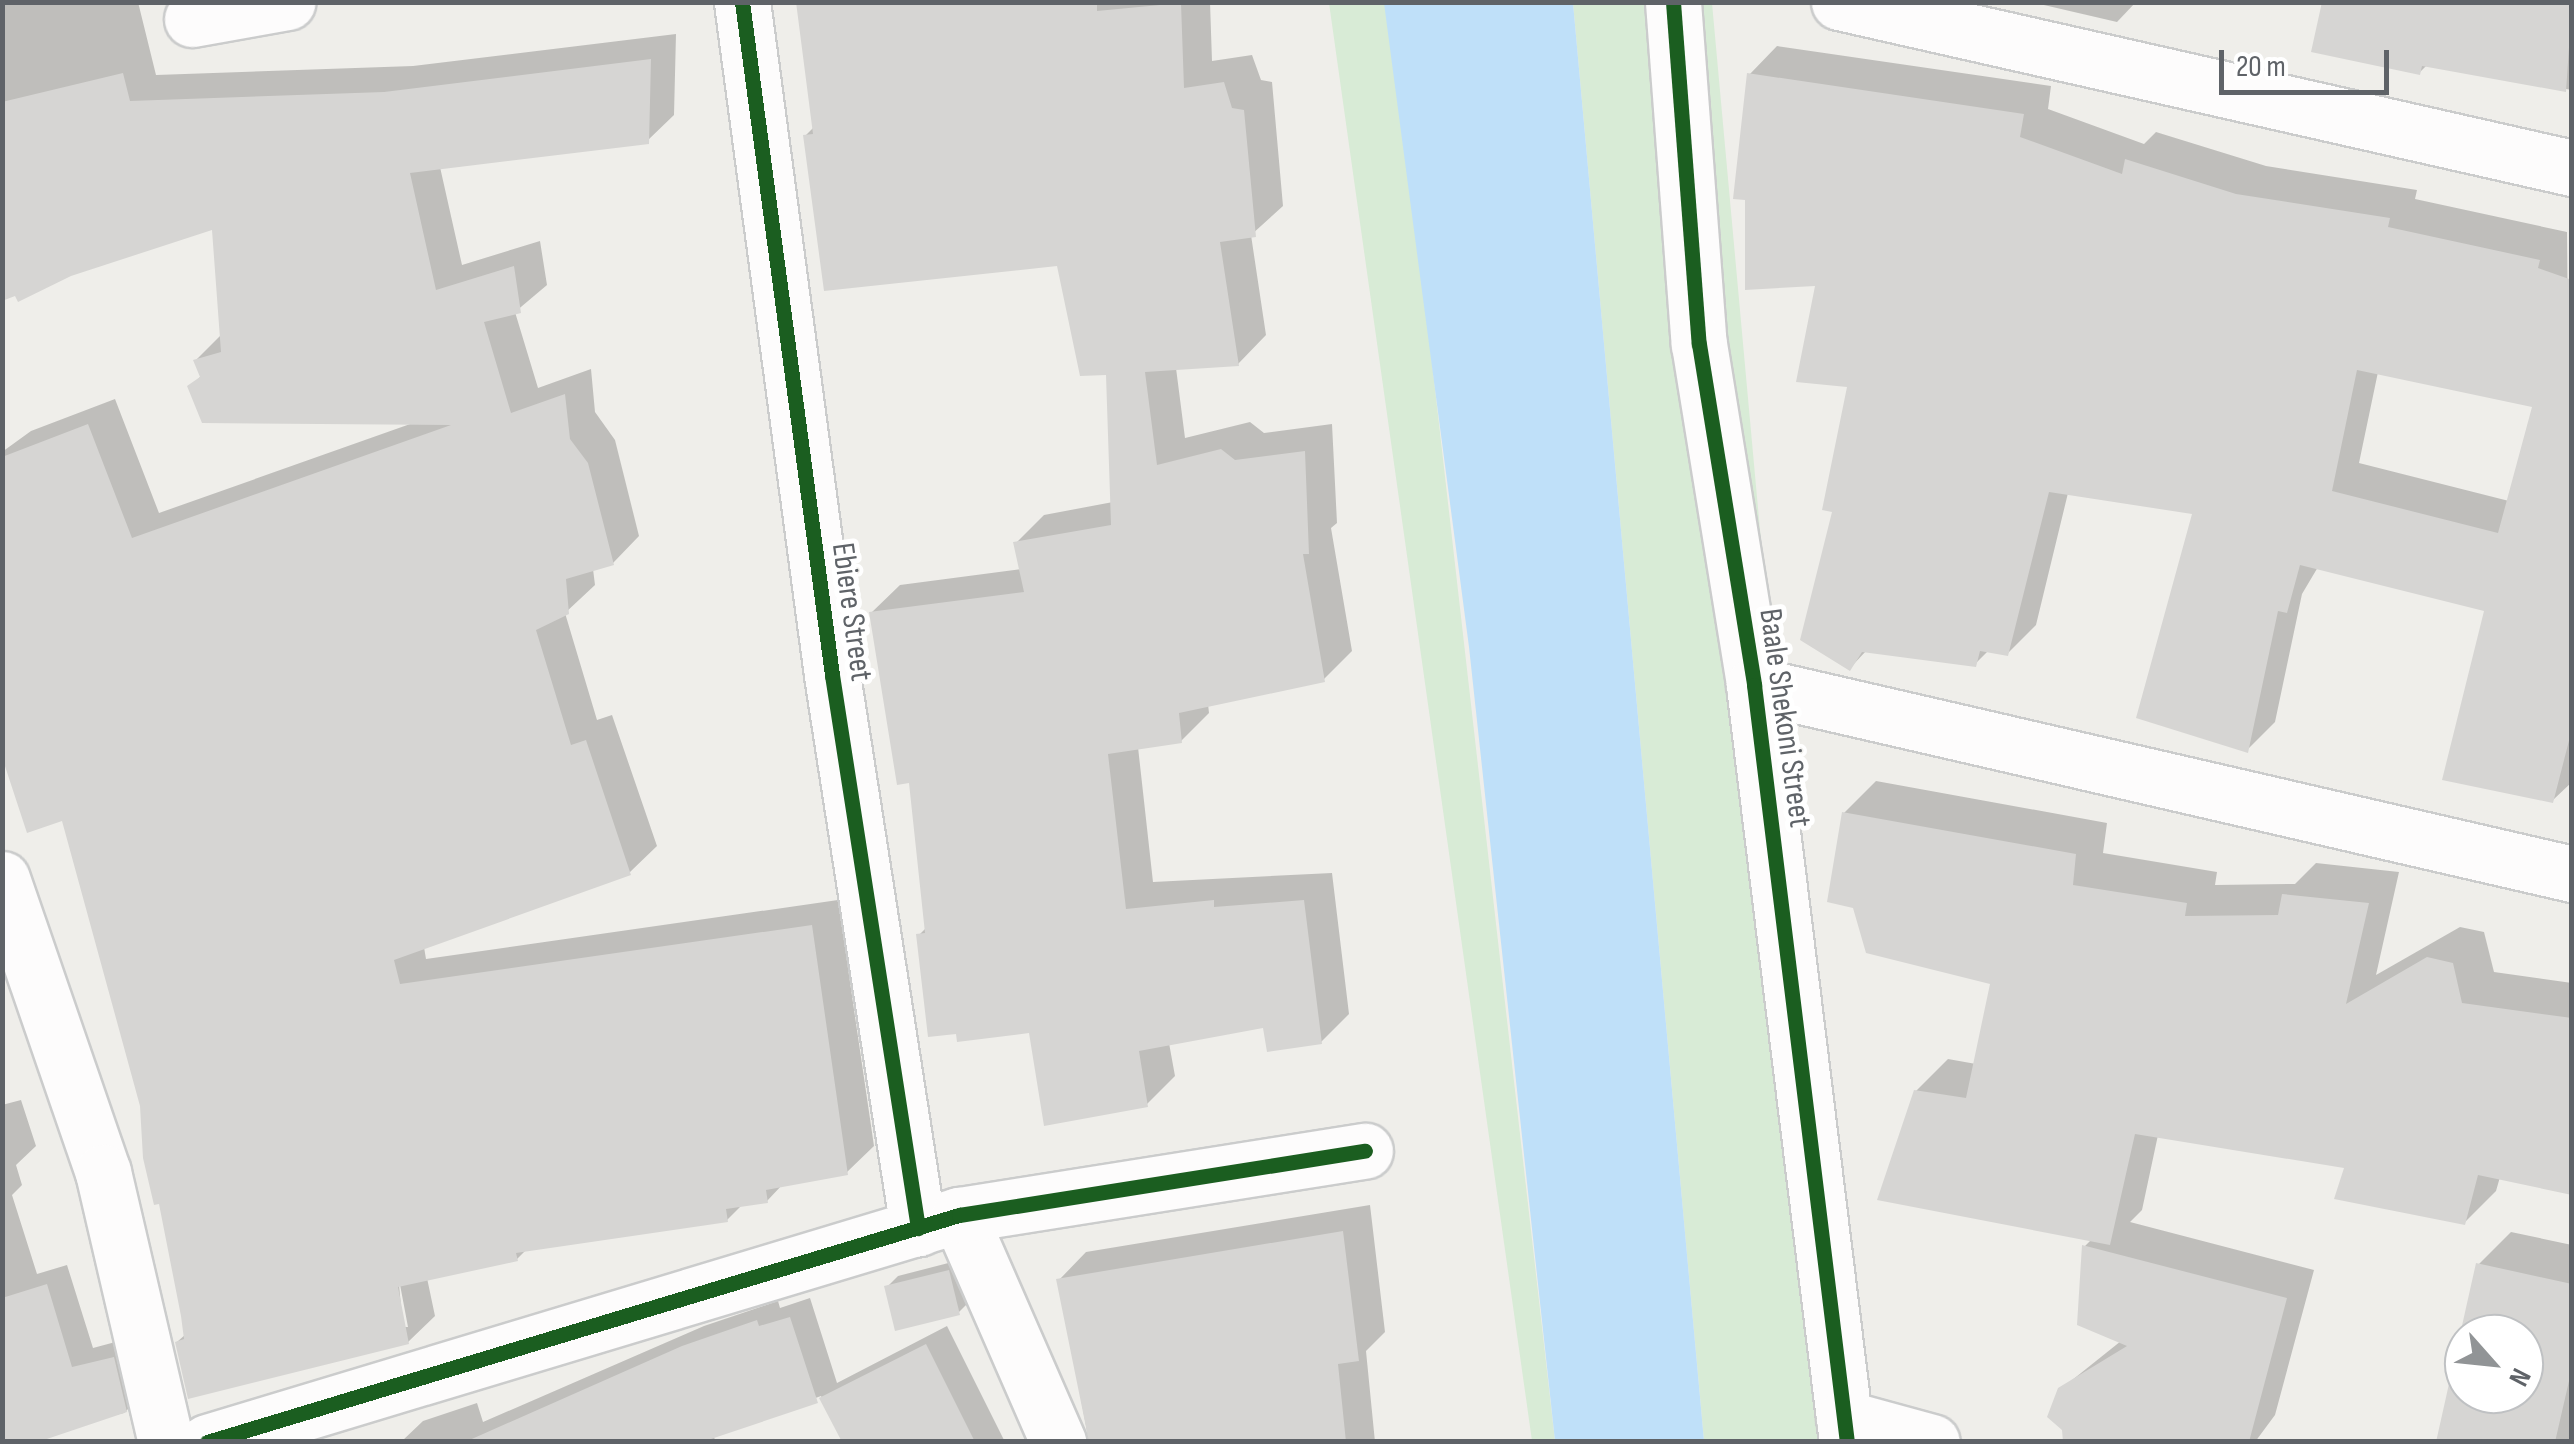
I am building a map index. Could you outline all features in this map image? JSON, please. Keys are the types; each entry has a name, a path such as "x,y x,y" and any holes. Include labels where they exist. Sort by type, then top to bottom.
{"street":[{"path":"192,19 288,2"},
{"name":"Ebiere Street","path":"742,2 832,675 938,1222 1058,1442"},
{"name":"Baale Shekoni Street","path":"1673,2 1699,344 1754,685 1846,1430"},
{"path":"1839,2 2572,168"},
{"path":"1754,685 2572,874"},
{"path":"2,879 104,1172 166,1442"},
{"path":"208,1442 324,1426 938,1222 1365,1151"},
{"path":"1846,1430 1932,1442"}],"green space":[{"path":"1329,3 1391,3 1555,1441 1532,1441"},
{"path":"1573,3 1712,3 1843,1441 1704,1441"}],"water":[{"path":"1384,3 1573,3 1704,1441 1555,1441 1469,647"}],"building":[{"path":"796,2 1097,2 1097,11 1181,3 1184,88 1224,82 1232,108 1244,110 1256,237 1220,242 1239,366 1145,372 1157,465 1221,449 1235,460 1305,451 1309,554 1303,554 1325,682 1179,713 1182,743 1108,754 1126,909 1214,900 1214,907 1304,900 1322,1044 1267,1052 1263,1028 1139,1051 1148,1107 1044,1126 1029,1033 957,1042 956,1034 928,1037 916,934 925,933 909,783 897,785 869,612 1024,592 1013,542 1111,525 1106,375 1080,376 1057,266 824,291 803,135 813,134"},
{"path":"2322,2 2572,2 2566,92 2422,66 2420,75 2311,52"},
{"path":"651,59 649,144 410,173 436,290 514,266 521,313 484,322 511,413 565,394 570,439 588,463 614,565 566,579 569,614 536,630 571,745 586,740 631,875 394,960 400,984 812,925 848,1175 766,1190 768,1203 726,1209 728,1222 516,1253 518,1261 398,1287 409,1344 188,1399 175,1342 184,1339 181,1316 159,1204 154,1205 143,1158 140,1106 62,821 27,833 2,757 2,457 88,424 132,538 451,425 202,423 187,386 200,377 193,360 221,352 212,230 71,276 18,302 15,296 2,301 2,102 123,73 130,101 384,92"},
{"path":"1747,73 2024,114 2020,137 2122,174 2125,159 2236,194 2390,218 2388,227 2540,260 2538,268 2572,280 2572,729 2553,803 2442,780 2484,611 2300,565 2287,613 2278,611 2248,753 2136,718 2192,514 2049,492 2008,656 1980,651 1976,667 1862,652 1850,671 1800,640 1832,512 1822,510 1847,387 1796,382 1815,286 1745,290 1745,200 1733,199","holes":["2357,370 2532,407 2498,533 2332,491"]},
{"path":"1842,812 2076,854 2073,885 2187,903 2185,916 2278,915 2282,894 2369,903 2346,1004 2427,957 2453,963 2462,1003 2572,1018 2572,1195 2478,1175 2465,1225 2334,1199 2344,1168 2135,1134 2110,1245 1877,1200 1914,1090 1966,1098 1990,984 1866,953 1853,908 1827,902"},
{"path":"1343,1231 1359,1361 1338,1364 1346,1442 1089,1442 1056,1279"},
{"path":"2082,1245 2287,1298 2249,1442 2063,1442 2062,1430 2047,1417 2058,1388 2127,1346 2077,1325"},
{"path":"2476,1263 2572,1284 2572,1368 2555,1442 2436,1442 2444,1406 2444,1414 2544,1414 2544,1314 2465,1314"},
{"path":"949,1270 960,1315 895,1331 884,1286"},
{"path":"47,1284 72,1367 114,1357 127,1412 38,1442 2,1442 2,1298"},
{"path":"790,1317 818,1403 702,1442 465,1442 682,1346 757,1320 759,1326"},
{"path":"926,1344 975,1442 842,1442 819,1398"}],"cycle path":[{"path":"742,2 832,675 918,1228"},
{"path":"1673,2 1699,344 1754,685 1847,1442"},
{"path":"207,1442 959,1215 1365,1151"}]}
